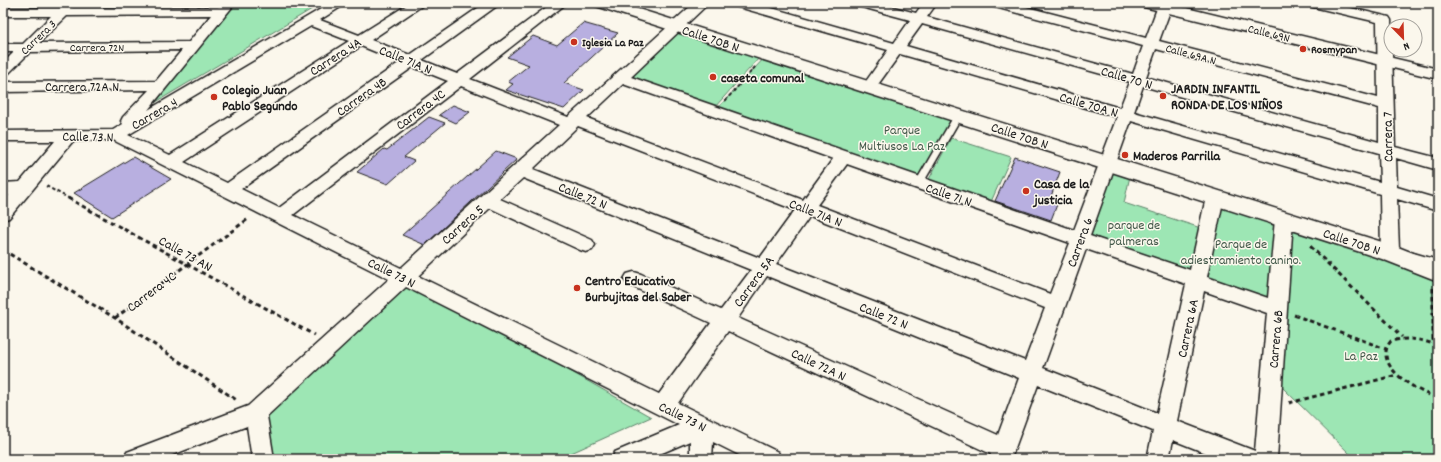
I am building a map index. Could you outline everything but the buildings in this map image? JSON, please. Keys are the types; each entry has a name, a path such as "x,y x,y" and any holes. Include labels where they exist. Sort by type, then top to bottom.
{"street":[{"name":"Carrera 4","path":"116,134 340,3"},
{"name":"Carrera 4A","path":"171,162 419,3"},
{"name":"Carrera 4B","path":"228,190 494,3"},
{"name":"Carrera 4C","path":"272,212 458,80 560,3"},
{"name":"Carrera 5","path":"256,413 702,3"},
{"name":"Calle 70A N","path":"740,3 1438,205"},
{"name":"Calle 70 N","path":"863,3 1438,164"},
{"path":"869,88 930,3"},
{"name":"Calle 69A N","path":"996,3 1386,105"},
{"name":"Calle 69N","path":"1146,3 1165,5 1438,74"},
{"path":"1314,3 1352,8"},
{"name":"Calle 70B N","path":"612,4 869,88 1390,253 1436,270"},
{"name":"Carrera 6","path":"1002,454 1165,5"},
{"name":"Carrera 4","path":"116,134 161,85 191,46 225,7"},
{"path":"3,12 68,8 225,7"},
{"name":"Carrera 3","path":"3,71 68,8"},
{"name":"Carrera 7","path":"1352,8 1384,20 1390,253"},
{"name":"Calle 71A N","path":"310,21 458,80 806,208 1056,304"},
{"name":"Carrera 72N","path":"3,48 191,46"},
{"name":"Calle 71 N","path":"620,78 1278,309"},
{"name":"Carrera 72A N","path":"3,87 161,85"},
{"name":"Calle 73 N","path":"3,136 116,134 770,459"},
{"path":"3,214 69,135"},
{"name":"Carrera 5A","path":"663,406 844,157"},
{"name":"Calle 72 N","path":"520,170 1248,459"},
{"path":"3,189 28,183"},
{"name":"Carrera 6A","path":"1158,459 1215,197"},
{"path":"488,200 586,245"},
{"name":"Carrera 6B","path":"1266,459 1284,219"},
{"name":"Calle 72A N","path":"634,280 724,321 1002,454"},
{"path":"135,459 256,413 262,459"},
{"path":"623,459 702,425 701,459"}],"lane":[{"path":"919,183 958,116"}],"path":[{"path":"715,111 767,55"},
{"name":"Calle 73 AN","path":"28,183 187,265 330,344"},
{"name":"Carrera 4C","path":"115,318 187,265 272,212"},
{"path":"1306,242 1402,337"},
{"path":"3,250 115,318 256,413"},
{"path":"1433,343 1436,270"},
{"path":"1278,309 1386,349"},
{"path":"1438,346 1416,338 1402,337 1391,341 1386,349 1387,362 1397,375 1414,389 1436,398 1438,421"},
{"path":"1270,407 1297,402 1397,375"}],"green space":[{"path":"234,3 322,3 156,102"},
{"path":"676,31 759,58 714,108 627,76"},
{"name":"Parque Multiusos La Paz","path":"767,55 958,116 919,183 715,111"},
{"path":"951,138 1011,157 990,204 927,183"},
{"path":"1106,169 1130,176 1124,203 1207,230 1215,197 1284,219 1270,302 1086,242"},
{"name":"La Paz","path":"1289,225 1438,278 1438,459 1355,459 1282,387"},
{"path":"404,277 651,417 558,459 268,459 260,408"}],"place":[{"name":"Iglesia La Paz","path":"574,42"},
{"name":"Rosmypan","path":"1303,49"},
{"name":"caseta comunal","path":"713,77"},
{"name":"JARDIN INFANTIL RONDA DE LOS NIÑOS","path":"1163,96"},
{"name":"Colegio Juan Pablo Segundo","path":"214,97"},
{"name":"Maderos Parrilla","path":"1125,155"},
{"name":"Casa de la justicia","path":"1026,191"},
{"name":"Centro Educativo Burbujitas del Saber","path":"577,288"}],"park label":[{"name":"parque de palmeras","path":"1134,232"},
{"name":"Parque de adiestramiento canino.","path":"1241,252"}]}
